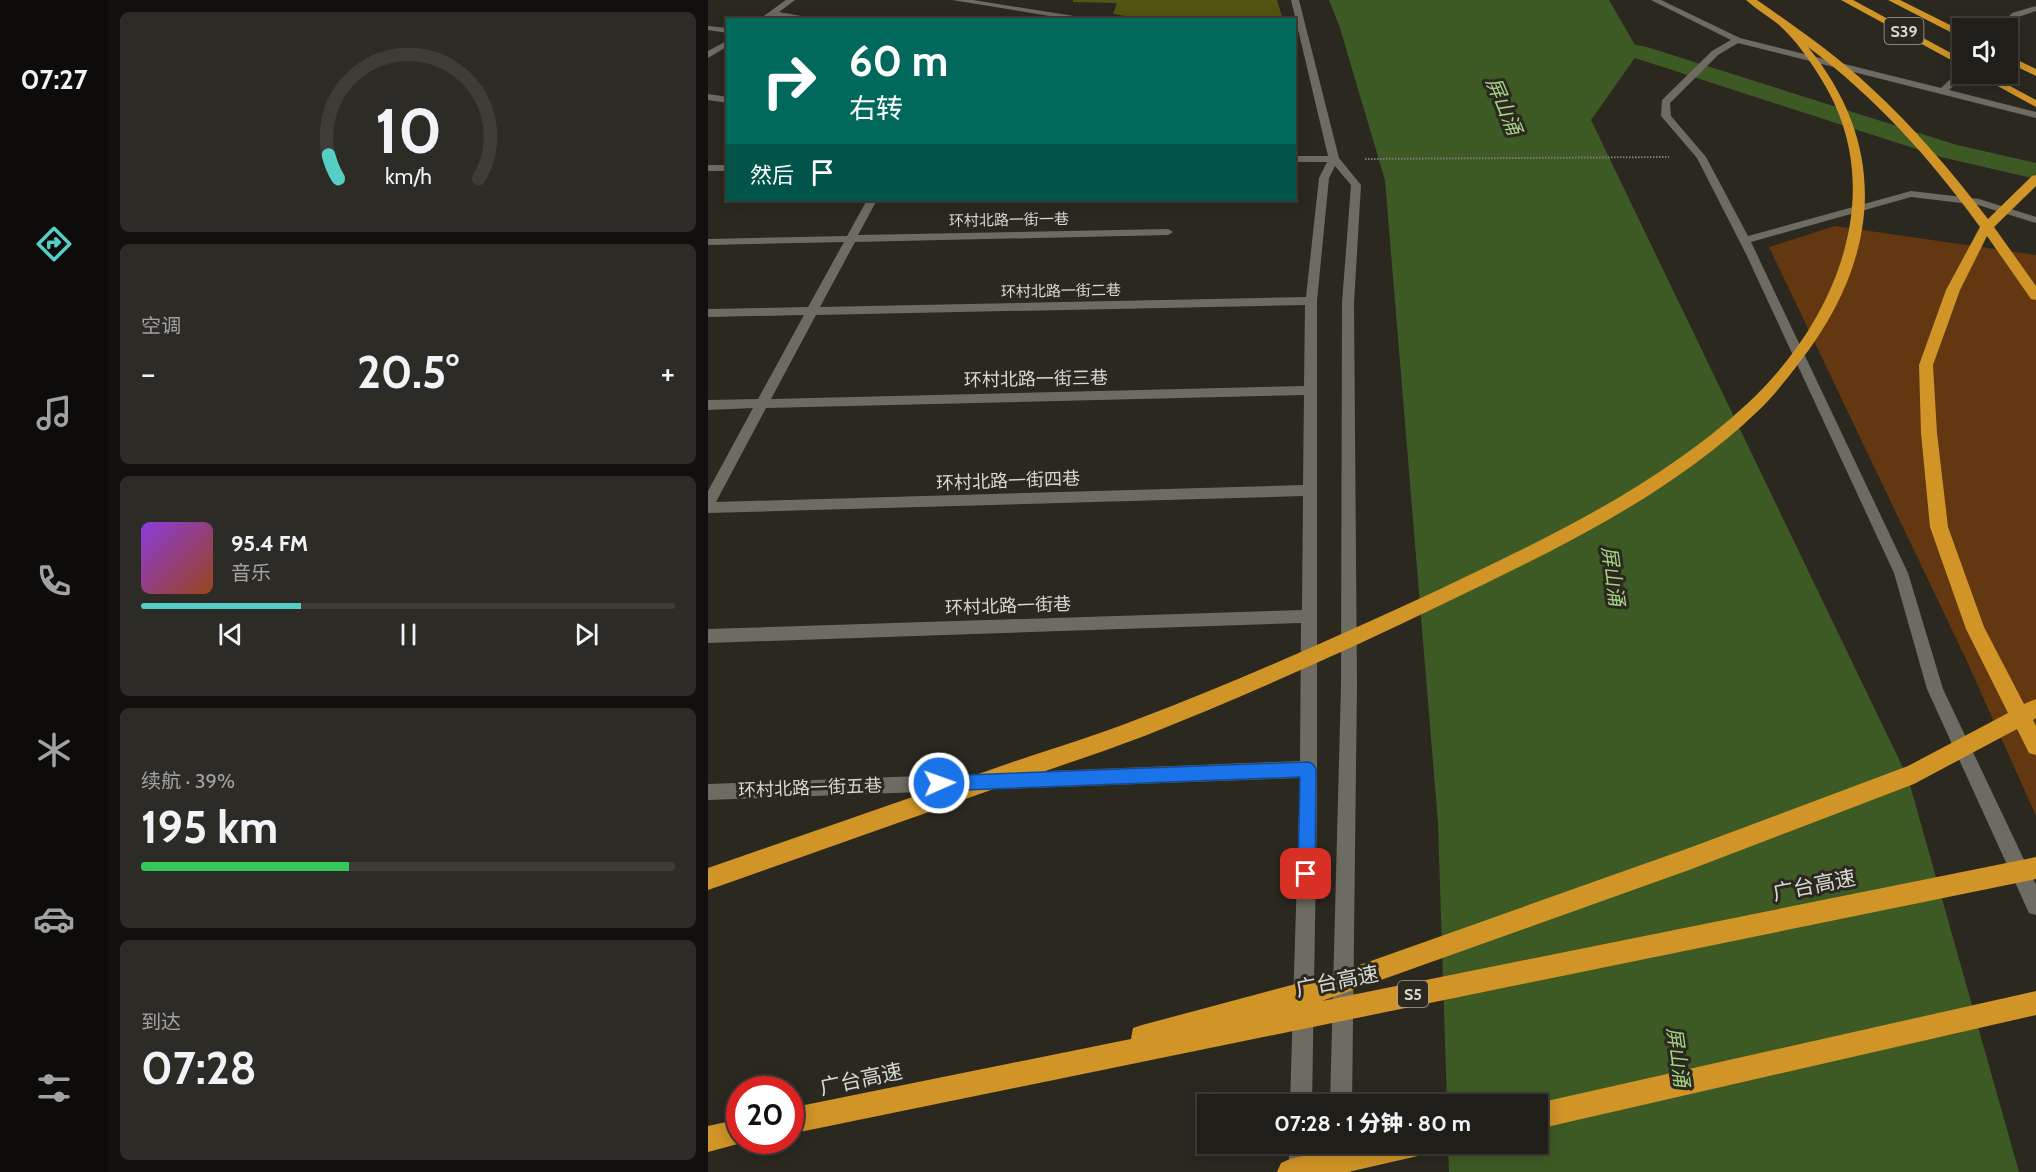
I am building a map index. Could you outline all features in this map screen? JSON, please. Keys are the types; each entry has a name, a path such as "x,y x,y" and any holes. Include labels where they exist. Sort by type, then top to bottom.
{"highway":[{"path":"1751,0 1854,78 1903,126 1977,212 2036,296"},
{"name":"S39","path":"1846,0 1952,58"},
{"name":"S39","path":"1893,0 1952,30"},
{"path":"708,879 1157,722 1360,636 1515,562 1628,502 1698,453 1754,406 1807,346 1835,298 1852,259 1859,224 1855,152 1841,106 1807,51 1783,23"},
{"path":"2018,64 2036,73"},
{"path":"1999,84 2036,104"},
{"path":"2036,179 1984,230 1953,290 1926,365 1929,433 1939,528 1975,629 2036,746"},
{"path":"965,1084 1337,985 1435,951 1914,774 2036,708"},
{"name":"广台高速","path":"804,1118 2036,868"},
{"path":"1548,1114 2036,1003"},
{"path":"708,1138 726,1135"},
{"path":"1290,1172 1369,1154"}],"street":[{"path":"765,18 791,0"},
{"path":"956,0 1083,18"},
{"path":"1295,0 1334,159 1356,185 1348,303 1349,685 1341,1094"},
{"path":"1655,0 1737,40 2036,115"},
{"path":"2012,18 2036,8"},
{"path":"1024,18 1033,10"},
{"path":"771,13 805,18"},
{"path":"708,28 726,31"},
{"path":"1737,40 1715,53 1678,88 1665,102 1666,116 1701,157 1745,240 1901,573 1935,689 2036,906"},
{"path":"708,55 725,46"},
{"path":"1296,51 1309,53"},
{"path":"1943,91 1952,82"},
{"path":"708,97 726,100"},
{"path":"1296,159 1334,159"},
{"path":"1301,1094 1308,769 1311,301 1324,178 1334,159"},
{"path":"708,168 726,168"},
{"path":"1745,240 1911,194 1979,202 2036,220"},
{"path":"708,506 871,201"},
{"name":"环村北路一街一巷","path":"708,242 1168,232"},
{"name":"环村北路一街二巷","path":"708,313 1311,301"},
{"name":"环村北路一街三巷","path":"708,405 1310,390"},
{"name":"环村北路一街四巷","path":"708,506 1310,490"},
{"name":"环村北路一街巷","path":"708,636 1309,616"},
{"name":"环村北路一街五巷","path":"708,792 1308,769"},
{"path":"1300,1154 1300,1172"},
{"path":"1340,1154 1340,1172"}],"path":[{"path":"1334,159 1701,157"}],"shaded area":[{"path":"1835,226 2036,255 2036,816 1965,657 1769,247"}],"water":[{"name":"屏山涌","path":"1329,0 1609,0 1639,52 1591,120 1908,778 2019,1172 1449,1172 1448,1154 1548,1154 1548,1094 1447,1094 1438,823 1385,180 1339,25"}],"building":[{"path":"1073,0 1277,0 1282,18 1138,18 1113,14 1117,3 1073,2"}],"waterway":[{"path":"1584,42 1639,52 1950,151 2036,171"}],"route":[{"path":"939,783 1308,769 1306,874"}]}
